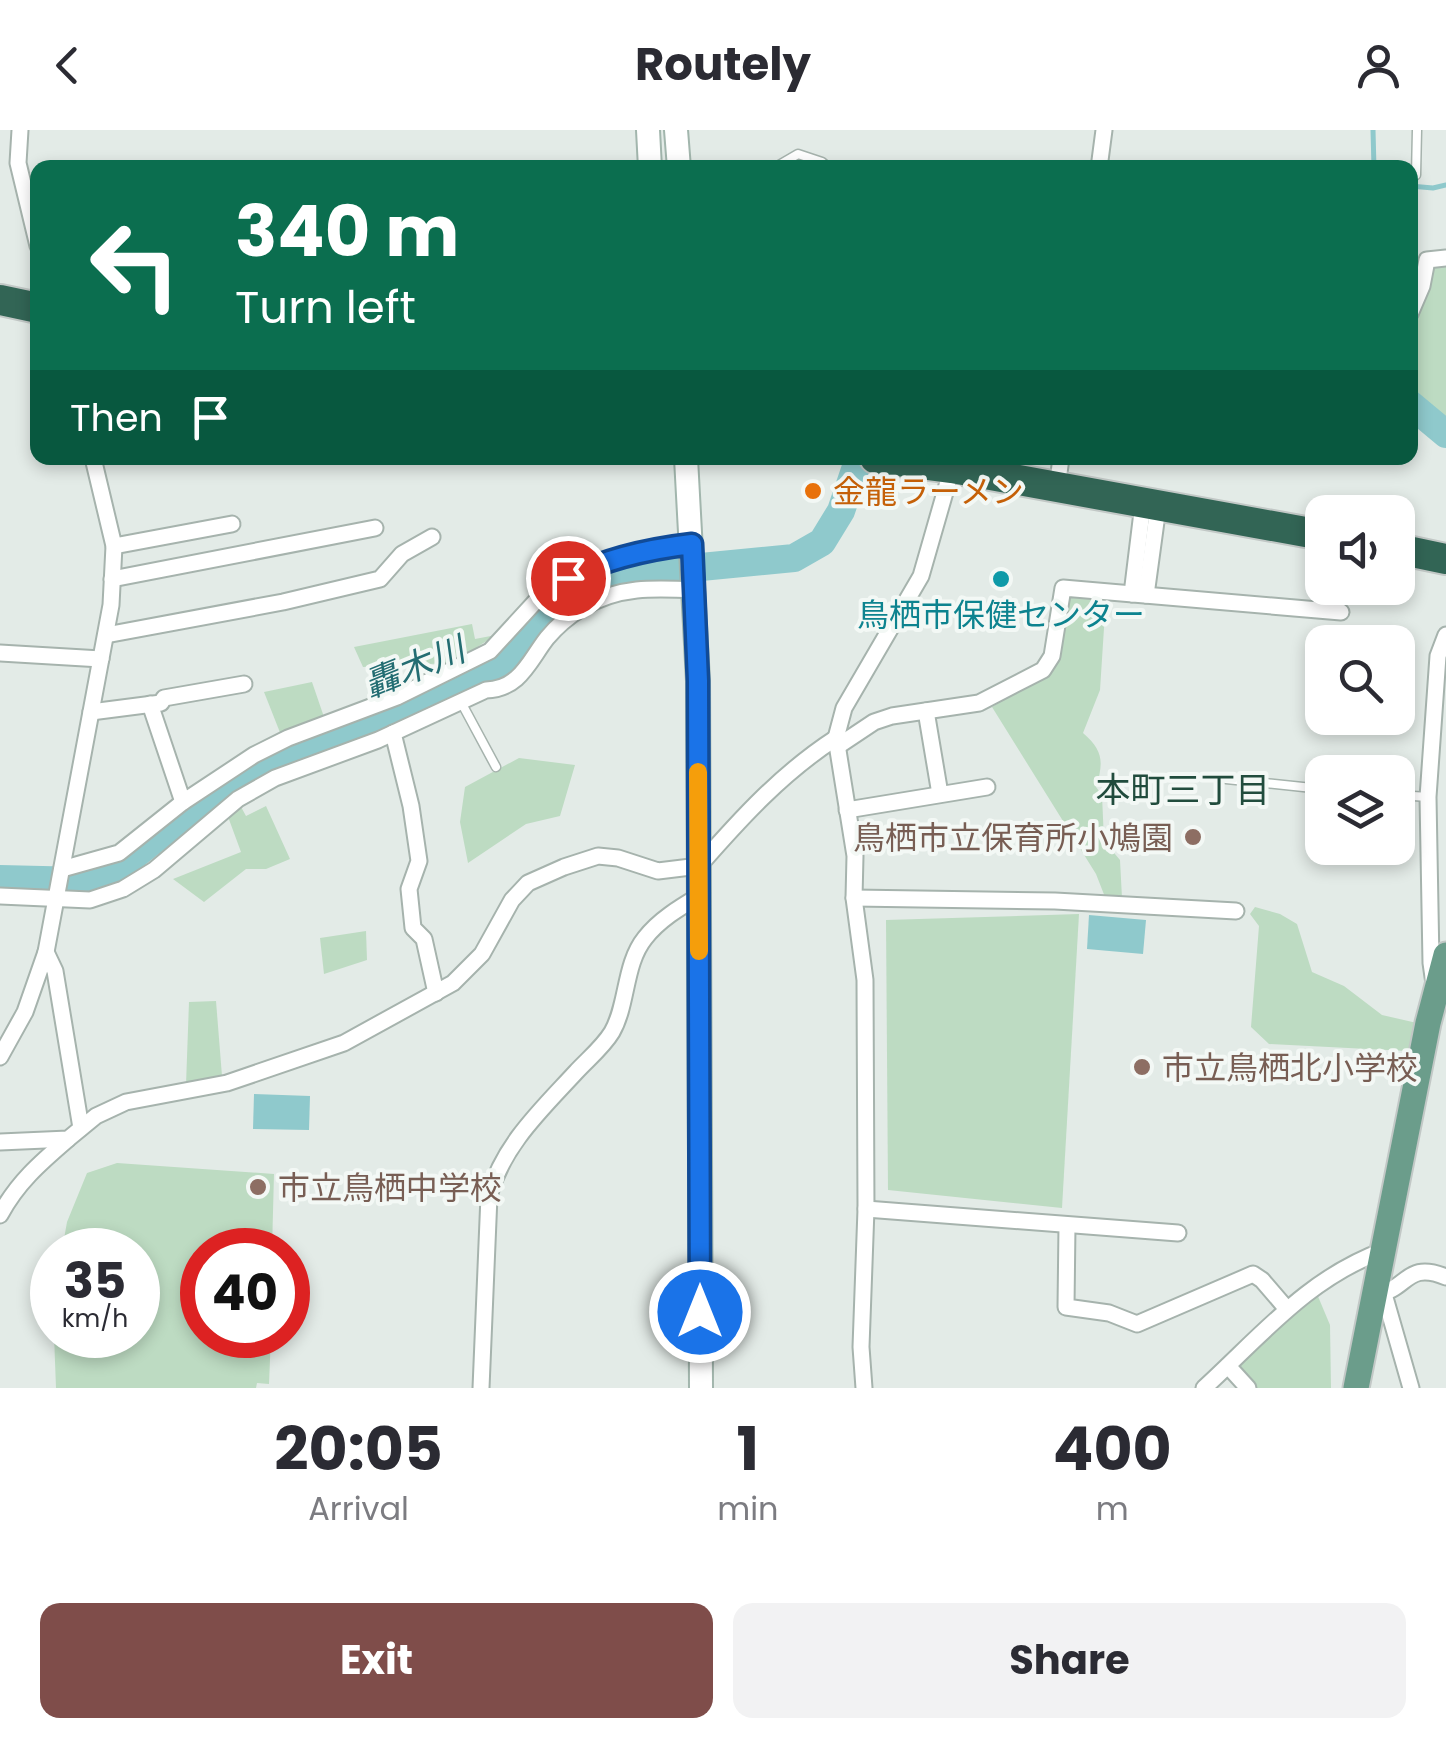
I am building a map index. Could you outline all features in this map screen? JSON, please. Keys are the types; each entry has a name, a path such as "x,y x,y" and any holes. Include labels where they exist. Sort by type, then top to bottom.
{"highway":[{"path":"0,300 30,306"},
{"path":"929,465 1305,531"},
{"path":"1415,552 1446,559"}],"main road":[{"path":"1356,1388 1380,1294 1385,1250 1437,1022 1435,991 1446,955"}],"street":[{"path":"20,130 18,163 30,213"},
{"path":"648,130 650,160"},
{"path":"676,130 678,160"},
{"path":"1100,160 1104,130"},
{"path":"1418,295 1427,260 1446,258"},
{"path":"0,1058 25,1012 46,952 106,634 114,546 96,465"},
{"path":"686,465 695,585 701,1388"},
{"path":"1057,489 1060,465"},
{"path":"864,1388 861,1347 866,1209 865,980 854,898 854,856 837,742 844,708 921,576 952,468"},
{"path":"1139,595 1150,506"},
{"path":"114,546 232,524"},
{"path":"112,579 374,528"},
{"path":"106,634 283,602 380,579 402,554 432,537"},
{"path":"62,872 119,853 236,764 288,738 397,697 490,650 547,589 590,566 636,552 692,547"},
{"path":"0,896 90,900 122,889 154,870 238,799 275,778 518,680 548,638 585,606 626,590 695,585"},
{"path":"0,1215 29,1172 96,1116 126,1102 227,1083 344,1043 453,983 482,954 512,900 528,883 598,856 658,870 699,866 753,803 802,760 874,722 980,702 1005,692 1042,670 1052,656 1062,588 1341,612"},
{"path":"1435,991 1431,964 1428,797 1438,656 1446,635"},
{"path":"0,654 101,659"},
{"path":"92,712 161,703 164,698 244,684"},
{"path":"150,704 183,802"},
{"path":"926,712 940,794"},
{"path":"393,733 412,806 419,862 409,889 413,928 424,940 436,993"},
{"path":"847,810 987,787"},
{"path":"481,1388 489,1196 495,1174 526,1125 610,1036 638,948 646,936 674,910 699,896"},
{"path":"854,898 1055,901 1236,910"},
{"path":"46,952 55,971 74,1134"},
{"path":"0,1142 74,1134"},
{"path":"866,1209 1178,1233"},
{"path":"1067,1226 1066,1306 1109,1313 1137,1324 1253,1274 1286,1308"},
{"path":"1204,1388 1286,1308 1362,1258 1385,1250"},
{"path":"1412,1388 1380,1294 1411,1274 1429,1270 1446,1277"},
{"path":"1228,1366 1248,1388"}],"lane":[{"path":"1416,160 1417,130"},
{"path":"788,160 798,154 816,160"},
{"path":"460,702 496,767"},
{"path":"1226,780 1305,788"},
{"path":"1415,796 1428,797"}],"green space":[{"path":"1446,263 1446,421 1418,398 1418,308 1427,277 1437,265"},
{"path":"1076,594 1106,597 1100,690 1083,733 1100,757 1096,787 1102,795 1104,841 1120,860 1122,898 1105,897 1096,874 992,707 1046,675 1066,599"},
{"path":"472,624 475,639 496,635 452,663 363,667 354,647"},
{"path":"312,682 325,720 281,735 264,692"},
{"path":"519,758 575,765 560,816 526,824 468,863 460,822 465,787"},
{"path":"240,805 246,816 266,806 290,859 266,869 246,869 204,902 173,879 241,852 227,814"},
{"path":"1255,907 1297,924 1312,972 1344,986 1382,1015 1417,1023 1413,1048 1407,1051 1269,1044 1251,1027 1259,926 1250,914"},
{"path":"1079,914 1062,1208 888,1190 886,920"},
{"path":"366,931 367,960 324,974 320,938"},
{"path":"216,1001 222,1076 186,1085 189,1002"},
{"path":"117,1163 274,1174 273,1228 180,1228 180,1358 270,1358 269,1384 257,1383 256,1388 56,1388 55,1358 160,1358 160,1228 66,1228 87,1173"},
{"path":"1317,1294 1330,1325 1331,1388 1257,1388 1239,1371 1241,1359"}],"water":[{"path":"1089,915 1146,920 1143,954 1087,949"},
{"path":"254,1094 310,1096 309,1130 253,1129"}],"waterway":[{"path":"1373,130 1374,160"},
{"path":"1418,187 1446,185"},
{"name":"轟木川","path":"1418,411 1446,434"},
{"name":"轟木川","path":"0,879 84,881 116,870 219,788 499,672 530,626 584,589 629,574 794,558 822,542 841,511 857,465"}],"slow traffic":[{"path":"698,772 699,951"}],"place":[{"name":"金龍ラーメン","path":"813,491"},
{"name":"鳥栖市保健センター","path":"1001,579"},
{"name":"鳥栖市立保育所小鳩園","path":"1193,837"},
{"name":"市立鳥栖北小学校","path":"1142,1067"},
{"name":"市立鳥栖中学校","path":"258,1187"}],"district":[{"name":"本町三丁目","path":"1183,789"}],"route":[{"path":"568,578 590,566 636,552 692,544 698,681 700,1312"}]}
